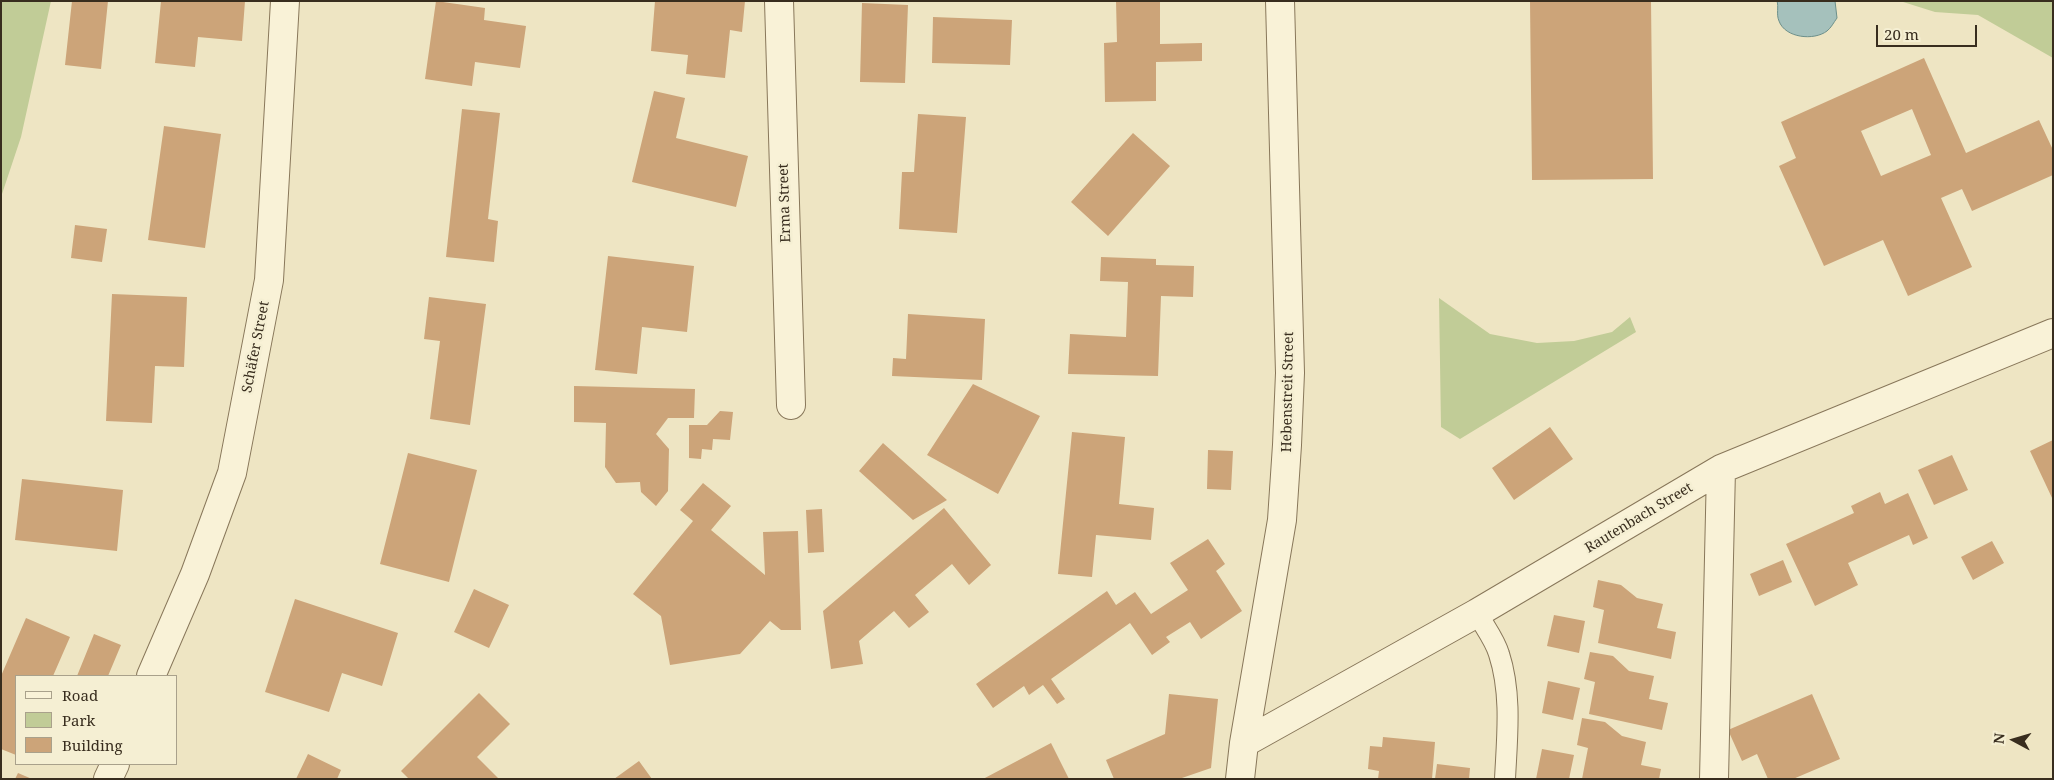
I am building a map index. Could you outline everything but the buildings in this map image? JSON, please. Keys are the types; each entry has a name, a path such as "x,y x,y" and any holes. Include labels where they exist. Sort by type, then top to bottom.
{"street":[{"name":"Schäfer Street","path":"151,675 194,574 232,473 269,280 285,1"},
{"name":"Erma Street","path":"779,1 791,405"},
{"name":"Hebenstreit Street","path":"1240,779 1244,743 1282,520 1288,436 1290,373 1280,1"},
{"name":"Rautenbach Street","path":"1244,743 1477,613 1720,470 2053,334"},
{"path":"1714,779 1720,470"},
{"path":"108,779 115,765"}],"lane":[{"path":"1477,613 1499,653 1505,682 1508,715 1505,779"}],"green space":[{"path":"1,1 51,1 21,137 1,197"},
{"path":"1900,1 2053,1 2053,58 1978,15 1935,12"},
{"path":"1439,298 1490,334 1537,343 1574,341 1612,332 1630,317 1636,332 1460,439 1441,427"}],"water":[{"path":"1777,1 1835,1 1837,18 1828,30 1821,34 1808,37 1800,36 1782,27 1778,16"}]}
